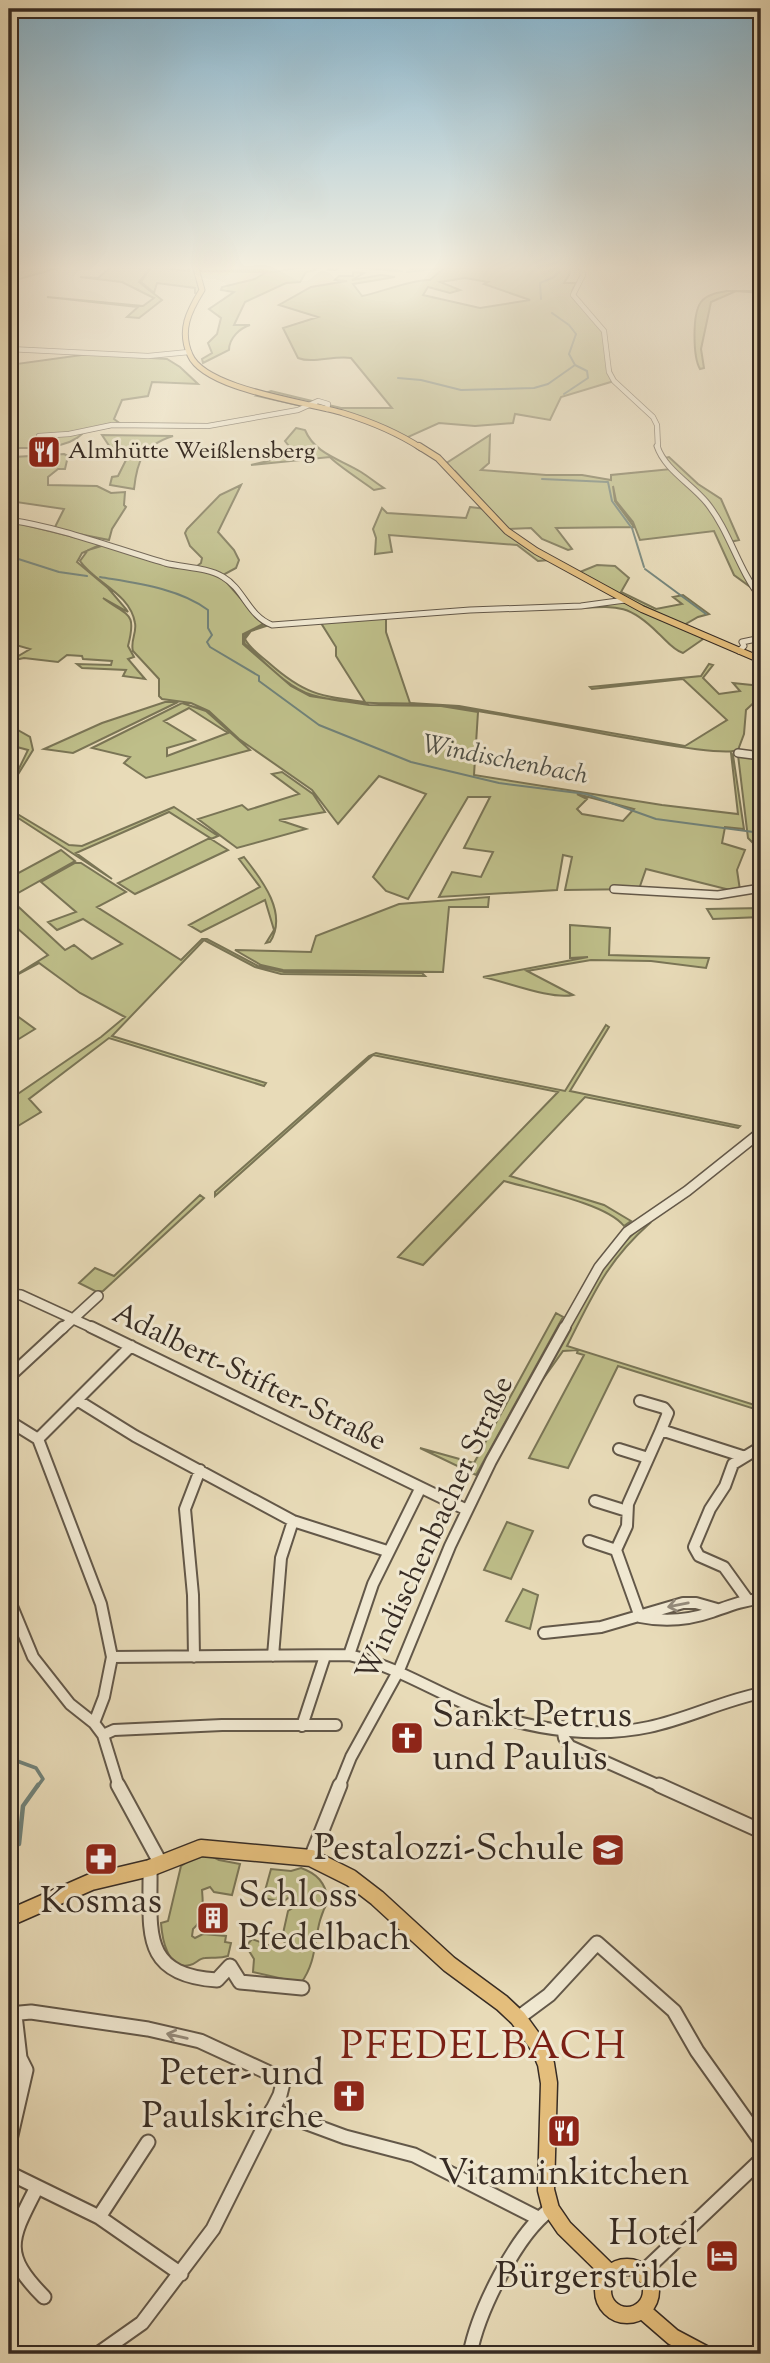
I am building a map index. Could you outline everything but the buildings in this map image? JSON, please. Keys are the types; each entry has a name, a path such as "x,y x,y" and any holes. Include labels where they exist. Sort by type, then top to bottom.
{"main road":[{"path":"212,375 253,391 327,409 383,427 425,449 445,464 495,519 523,543 642,609 761,662"},
{"path":"9,1918 91,1882 156,1866 201,1848 311,1858 351,1878 377,1898 449,1964 502,2003 518,2018 539,2047 547,2064 549,2083 545,2213 610,2273"},
{"path":"625,2265 647,2269 650,2296 643,2311 630,2316 622,2315 609,2304 604,2288 610,2273 625,2265"},
{"path":"643,2311 673,2337 705,2354"}],"street":[{"path":"611,375 621,388 653,417 657,425 656,442 659,451 681,480 712,511 724,530 747,580 761,598"},
{"path":"39,436 69,434 112,425 208,426 298,410 311,405"},
{"path":"9,520 103,541 158,560 221,576 232,584 258,619 272,625 470,610 581,606 625,600"},
{"path":"738,651 744,646 741,642 761,638"},
{"path":"761,662 761,675"},
{"path":"738,753 761,756"},
{"path":"614,889 718,895 761,888"},
{"name":"Windischenbacher Straße","path":"311,1858 351,1757 400,1670 467,1510 533,1383 612,1248 636,1225 687,1191 761,1132"},
{"name":"Adalbert-Stifter-Straße","path":"9,1294 21,1295 72,1318 467,1510"},
{"path":"9,1377 99,1296"},
{"path":"38,1440 131,1346"},
{"path":"77,1400 135,1436 293,1521 387,1551"},
{"path":"640,1401 664,1408 668,1413 628,1504 627,1526 616,1550 640,1618"},
{"path":"9,1421 38,1440 101,1604 113,1657 104,1697 94,1723"},
{"path":"661,1430 742,1456"},
{"path":"747,1599 723,1567 699,1556 694,1547 710,1508 725,1486 733,1464 742,1456 761,1447"},
{"path":"619,1449 649,1458"},
{"path":"194,1657 193,1595 185,1509 200,1470"},
{"path":"349,1655 357,1625 387,1551 396,1541 419,1489"},
{"path":"595,1501 627,1511"},
{"path":"273,1656 281,1558 293,1521"},
{"path":"589,1541 616,1550"},
{"path":"9,1599 33,1657 70,1704 94,1723 103,1735 119,1788 156,1866 153,1944 170,1969 185,1977 217,1980 230,1966 240,1982 302,1988"},
{"path":"544,1633 601,1627 640,1618 659,1622 747,1599 761,1599"},
{"path":"113,1657 349,1655 377,1660 454,1699 494,1714 590,1731 648,1727 740,1696 761,1693"},
{"path":"302,1726 325,1656"},
{"path":"103,1735 114,1730 336,1725"},
{"path":"562,1727 564,1738 570,1746 761,1831"},
{"path":"518,2018 549,1995 597,1943 674,2011 697,2052 761,2141"},
{"path":"9,2144 26,2070 20,2058 12,2014 31,2012 148,2029 200,2041 280,2078 283,2083 213,2229 142,2323 98,2354"},
{"path":"272,2110 345,2137 414,2155 545,2213 481,2309 472,2332 470,2354"},
{"path":"99,2217 148,2142"},
{"path":"647,2269 761,2160"},
{"path":"9,2173 99,2217 181,2274"},
{"path":"37,2187 12,2236 12,2252 18,2269 44,2297"}],"green space":[{"path":"9,375 189,375 198,384 152,382 148,396 122,400 114,419 122,425 77,433 82,434 58,445 9,448"},
{"path":"365,375 612,375 614,381 561,397 550,420 515,414 513,423 475,426 439,423 406,438 383,427 311,405 306,407 257,396 271,391 341,408 392,408"},
{"path":"296,428 305,430 315,445 329,455 384,488 374,490 330,457 251,465 289,456 292,450 285,441"},
{"path":"102,435 173,436 154,445 143,456 137,470 134,489 110,485 112,477 118,476 127,458 137,453 110,447"},
{"path":"490,435 489,463 481,470 582,475 611,480 611,475 672,469 665,458 669,457 698,484 721,499 739,540 730,542 753,589 734,575 714,531 640,540 633,522 616,501 613,486 615,501 634,527 556,528 572,549 568,550 542,539 531,528 508,529 455,471 452,472 445,464"},
{"path":"68,456 65,469 58,469 48,477 48,485 97,486 111,493 125,492 126,507 112,529 109,540 54,529 64,509 9,501 9,475 14,457"},
{"path":"241,485 218,532 239,560 236,568 221,576 263,624 243,634 243,644 291,686 310,696 369,705 441,706 478,712 474,775 662,805 738,814 731,753 744,829 725,827 722,843 745,850 737,870 740,890 734,891 646,869 639,889 565,890 572,857 563,855 557,890 439,897 452,872 481,877 493,852 464,848 490,797 468,797 408,899 386,891 373,877 426,794 379,776 338,824 312,790 239,739 209,711 191,703 162,699 159,696 159,679 133,651 135,623 132,613 119,596 80,561 88,550 108,544 192,570 201,563 202,558 190,546 185,533 220,495","holes":["577,794 634,809 623,821 582,814 577,809 587,799"]},
{"path":"470,507 486,509 495,519 551,560 538,561 517,545 389,535 392,552 375,554 376,538 373,529 382,508 387,513 466,518"},
{"path":"9,521 102,544 82,553 77,562 108,588 128,612 103,598 131,620 128,646 134,657 128,659 145,679 123,676 126,670 82,668 77,664 111,665 112,661 83,659 82,656 67,655 58,662 24,658 10,661 30,649 9,643"},
{"path":"597,565 615,566 629,578 621,592 656,609 682,604 673,597 683,595 709,614 684,625 628,599 580,572"},
{"path":"616,602 627,603 706,637 683,653 630,612 613,607 579,608"},
{"path":"386,617 386,632 410,703 459,706 685,746 727,720 683,679 592,689 590,687 701,676 709,664 713,665 703,678 719,694 740,691 733,683 761,686 761,696 746,710 744,734 738,750 707,751 445,706 361,703 328,699 302,691 284,680 245,644 243,639 251,631 245,639 253,649 281,673 303,687 336,698 365,702 336,656 336,647 321,623"},
{"path":"165,702 178,702 73,753 44,749 102,723"},
{"path":"182,703 206,711 250,750 146,778 124,763 130,757 92,748","holes":["189,708 228,733 167,756 167,748 195,740 164,721"]},
{"path":"9,725 30,737 33,750 9,789 28,750 13,746 9,753"},
{"path":"738,755 761,757 761,851 748,838"},
{"path":"282,772 313,794 325,812 279,820 306,829 237,848 198,819 242,805 248,810 299,794 272,774"},
{"path":"174,807 218,836 211,839 228,850 135,894 118,883 210,838 169,812 76,853 112,879 9,812 9,809 69,845 82,846"},
{"path":"61,850 75,861 9,898 9,878"},
{"path":"244,857 259,876 275,909 275,931 270,942 266,943 274,930 265,900 201,932 189,925 260,887 239,859"},
{"path":"75,863 81,863 126,892 97,907 181,960 202,939 207,939 258,966 284,972 422,973 425,976 281,974 255,967 204,940 112,1036 266,1083 264,1086 109,1038 29,1099 41,1112 13,1129 9,1128 9,1100 101,1037 125,1017 80,993 39,963 9,979 48,955 9,921 10,899 65,950 74,945 92,959 122,944 83,919 57,930 48,922 76,912 41,882"},
{"path":"489,897 488,907 449,907 443,972 283,970 261,965 235,950 311,952 316,936 399,904"},
{"path":"761,908 761,917 713,919 707,909"},
{"path":"570,925 610,928 609,955 709,958 706,968 651,961 591,960 527,971 573,995 564,996 541,993 483,977 588,957 570,958"},
{"path":"9,1010 35,1029 9,1045"},
{"path":"606,1025 609,1027 570,1091 740,1126 738,1128 585,1097 510,1176 604,1205 631,1221 624,1226 615,1218 586,1204 504,1181 423,1265 398,1257 558,1092 373,1055 215,1196 215,1192 369,1056 376,1053 565,1091"},
{"path":"200,1195 204,1198 103,1291 97,1292 79,1283 95,1268 114,1276"},
{"path":"646,1222 650,1223 622,1252 602,1280 567,1346 761,1407 761,1411 618,1366 568,1468 529,1458 584,1355 577,1353 578,1350 563,1351 543,1379 540,1378 609,1256"},
{"path":"556,1313 563,1317 476,1475 420,1448 474,1463"},
{"path":"507,1522 533,1531 511,1579 484,1570"},
{"path":"523,1589 538,1595 530,1629 506,1621"},
{"path":"209,1855 240,1864 232,1895 214,1892 210,1887 202,1890 201,1915 192,1936 226,1936 225,1942 231,1943 228,1956 203,1958 192,1964 182,1965 176,1963 167,1952 161,1923 168,1921 181,1866 192,1859"},
{"path":"301,1868 320,1880 329,1900 323,1910 311,1963 301,1983 253,1972 254,1959 246,1946 252,1939 281,1950 287,1946 282,1938 288,1911 294,1907 293,1899 288,1898 283,1902 263,1898 271,1869 291,1871"}],"waterway":[{"path":"398,378 421,380 461,390 534,388 548,384 560,375"},
{"path":"564,394 588,378 588,375"},
{"path":"542,479 608,482 612,501 631,527"},
{"path":"632,528 644,567"},
{"name":"Windischenbach","path":"9,556 59,572 87,576"},
{"path":"645,569 706,614"},
{"name":"Windischenbach","path":"100,577 170,591 208,610 208,628 212,635 207,642 210,647 259,676 259,681 319,725 411,762 499,783 586,794 656,819 761,833"},
{"name":"PFEDELBACH","path":"9,1758 36,1768 43,1779 37,1787"},
{"name":"PFEDELBACH","path":"19,1844 23,1806 38,1785"}],"place":[{"name":"Almhütte Weißlensberg","path":"44,452"},
{"name":"Sankt Petrus und Paulus","path":"407,1738"},
{"name":"Pestalozzi-Schule","path":"608,1850"},
{"name":"Kosmas","path":"101,1859"},
{"name":"Schloss Pfedelbach","path":"213,1918"},
{"name":"Peter- und Paulskirche","path":"349,2096"},
{"name":"Vitaminkitchen","path":"564,2131"},
{"name":"Hotel Bürgerstüble","path":"722,2256"}],"district":[{"name":"PFEDELBACH","path":"484,2048"}]}
